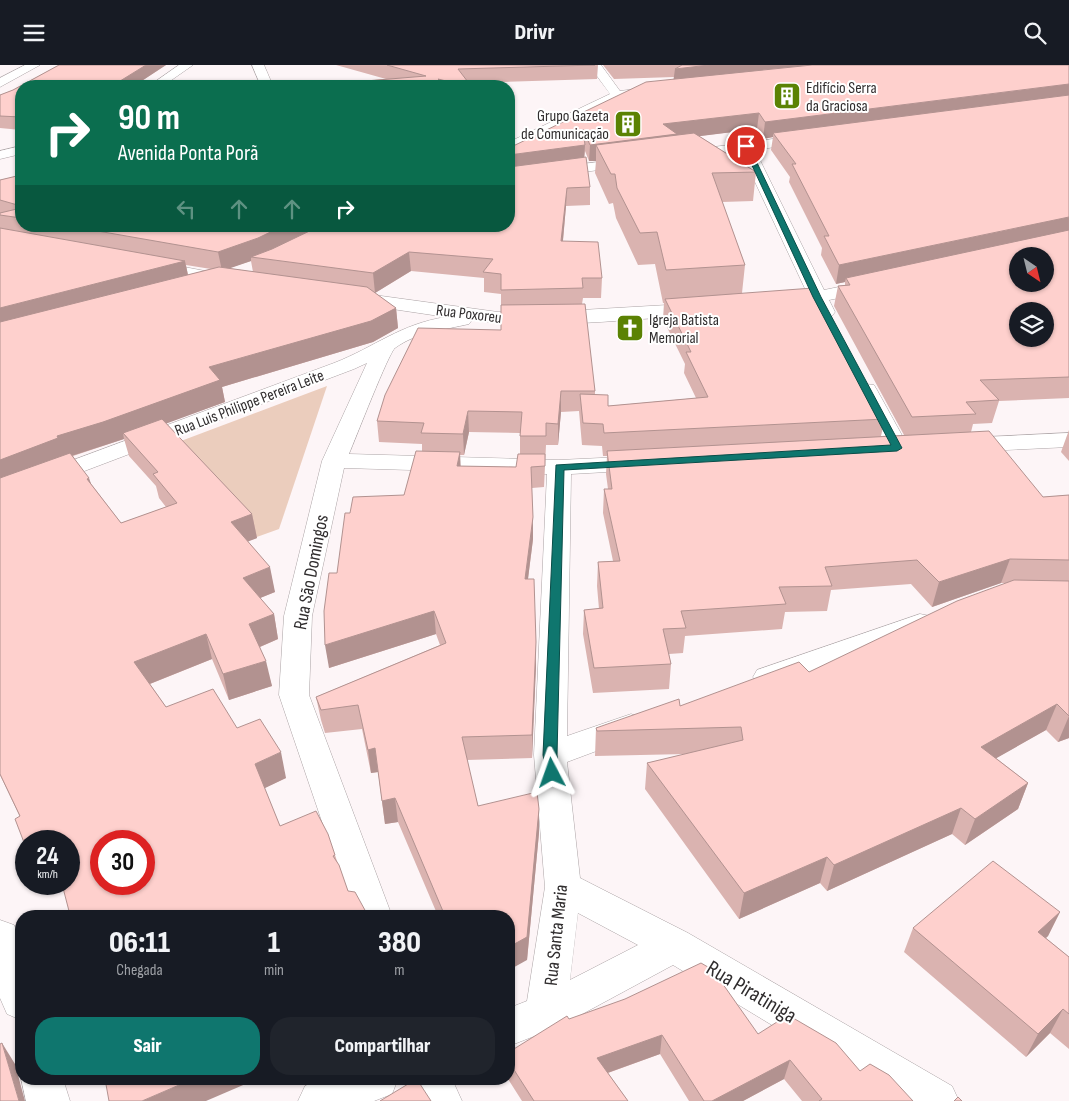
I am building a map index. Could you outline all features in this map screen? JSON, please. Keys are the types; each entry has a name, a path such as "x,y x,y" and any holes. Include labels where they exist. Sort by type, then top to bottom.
{"street":[{"path":"0,83 34,65"},
{"path":"164,80 187,65"},
{"path":"258,65 264,80"},
{"path":"595,65 617,95"},
{"path":"515,144 617,95 674,89"},
{"path":"667,157 824,136"},
{"path":"746,146 835,331"},
{"path":"0,155 15,151"},
{"path":"515,177 647,160"},
{"path":"134,263 223,279"},
{"path":"186,289 223,279 250,276"},
{"path":"763,305 817,297 888,282"},
{"name":"Rua Poxoreu","path":"334,295 498,318 564,317 723,307"},
{"name":"Rua Luis Philippe Pereira Leite","path":"0,496 347,365 408,333 430,325 451,321 498,318"},
{"name":"Rua São Domingos","path":"370,910 294,695 298,616 334,461 384,347"},
{"path":"857,373 906,448 869,450"},
{"path":"945,446 1069,440"},
{"path":"334,461 559,467 667,461"},
{"name":"Rua Santa Maria","path":"546,1013 563,887 550,755 559,467"},
{"path":"738,687 945,614"},
{"path":"550,755 653,718"},
{"name":"Rua Piratiniga","path":"563,887 674,945 937,1101"},
{"path":"0,937 15,978"},
{"path":"515,1025 546,1013 674,945"},
{"path":"44,1085 48,1101"},
{"path":"320,1101 361,1085"},
{"path":"433,1085 440,1101"}],"shaded area":[{"path":"327,386 279,529 234,545 157,450"}],"building":[{"path":"59,65 146,65 122,80 31,80"},
{"path":"387,65 595,65 458,69 466,80 378,80 426,76"},
{"path":"682,65 709,65 675,69"},
{"path":"812,65 1069,65 1069,84 765,122 759,113 663,124 677,134 590,145 583,129 585,145 515,154 515,145 646,82"},
{"path":"15,89 15,117 0,116 0,95"},
{"path":"1069,95 1069,217 839,265 824,236 829,236 792,164 796,164 773,133"},
{"path":"694,133 756,172 712,173 745,265 666,270 657,232 640,233 617,188 615,174 611,174 596,145"},
{"path":"586,157 590,187 567,188 561,241 598,242 602,278 582,278 583,288 501,290 501,274 483,272 493,259 409,252 373,273 251,257 307,232 515,232 515,166"},
{"path":"15,176 15,204 0,200 0,180"},
{"path":"15,209 15,217 0,215 0,213"},
{"path":"0,228 185,261 0,308"},
{"path":"1069,230 1069,377 980,380 999,400 966,402 976,414 912,417 838,286 850,285 846,278"},
{"path":"103,232 270,232 218,252"},
{"path":"219,267 367,287 396,308 371,321 209,367 220,380 103,422 57,436 58,438 0,460 0,322"},
{"path":"813,288 885,419 604,433 603,424 583,423 580,394 608,395 608,406 708,397 686,352 691,352 665,299"},
{"path":"585,304 595,391 561,391 558,424 546,423 546,436 520,436 522,412 468,411 463,434 421,433 424,423 377,421 385,395 418,328 501,330 501,305"},
{"path":"162,419 252,514 231,522 270,567 243,578 274,614 249,624 266,661 223,674 206,634 134,662 166,707 213,689 237,728 260,719 281,752 255,764 280,826 316,811 328,834 335,855 333,856 339,865 348,891 355,892 365,910 69,910 65,895 80,895 80,830 19,830 15,819 20,816 0,774 0,478 70,453 89,478 87,479 121,523 177,503 153,474 158,472 123,433"},
{"path":"989,431 1043,497 1069,495 1069,560 1010,559 939,582 917,560 825,567 832,586 779,587 786,604 681,611 686,628 663,629 671,664 594,668 584,610 603,608 598,562 620,561 604,489 612,489 607,451"},
{"path":"416,451 460,452 457,466 516,467 518,454 545,454 545,466 531,467 533,517 525,579 534,579 536,642 532,735 462,737 478,806 537,792 539,809 527,937 515,944 515,910 442,910 395,798 382,801 375,748 368,750 358,705 321,710 316,697 446,643 434,611 325,645 324,611 329,573 337,573 345,513 350,513 353,497 404,495"},
{"path":"1014,580 1069,581 1069,716 1057,704 981,747 1028,783 975,819 961,808 834,865 827,857 744,893 647,763 743,740 741,727 597,731 596,728 679,699 680,706 799,662 809,672 957,601"},
{"path":"993,861 1060,912 1038,932 1069,957 1069,1014 1063,1009 1038,1034 913,928"},
{"path":"701,963 713,970 758,1034 788,1015 836,1043 860,1071 870,1064 889,1075 913,1101 819,1101 822,1099 790,1060 712,1101 704,1101 662,1035 597,1058 628,1101 534,1101 515,1071 515,1048 567,1016 569,1019 625,999"},
{"path":"2,1043 19,1101 0,1101 0,1044"},
{"path":"106,1085 179,1085 142,1101 109,1101"},
{"path":"406,1085 421,1085 431,1101 380,1101"},
{"path":"958,1097 962,1101 954,1101"}],"place":[{"name":"Edifício Serra da Graciosa","path":"787,96"},
{"name":"Grupo Gazeta de Comunicação","path":"628,124"},
{"name":"Igreja Batista Memorial","path":"630,328"}],"route":[{"path":"552,773 550,755 559,467 897,448 817,297 746,146"}]}
